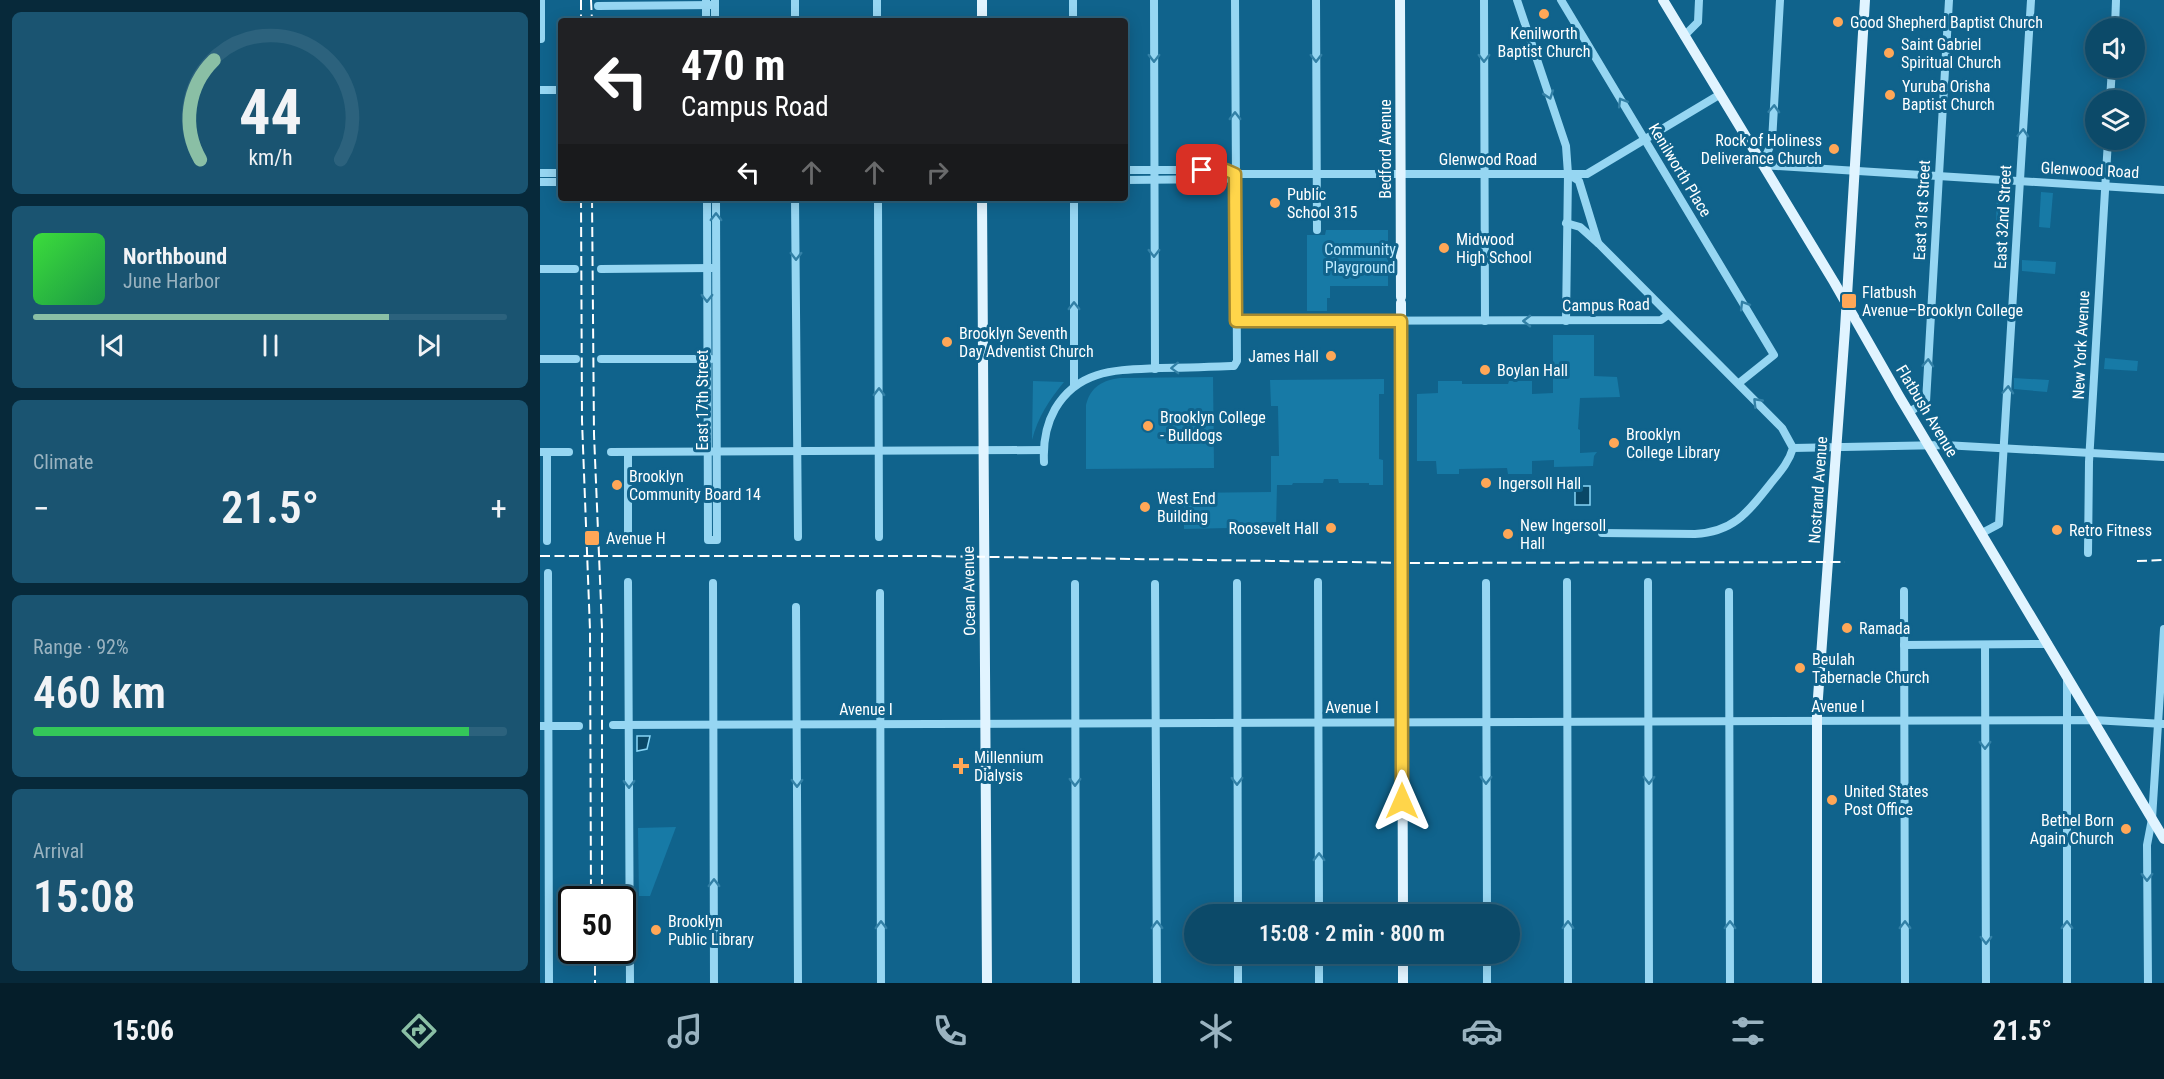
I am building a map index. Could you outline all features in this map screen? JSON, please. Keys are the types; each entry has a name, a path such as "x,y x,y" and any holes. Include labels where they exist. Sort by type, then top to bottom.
{"main road":[{"path":"982,0 982,18"},
{"name":"Bedford Avenue","path":"1400,0 1403,904"},
{"name":"Flatbush Avenue","path":"1663,0 2164,839"},
{"name":"Nostrand Avenue","path":"1818,983 1816,721 1865,0"},
{"name":"Ocean Avenue","path":"982,201 987,983"},
{"path":"1403,964 1403,983"}],"street":[{"path":"541,0 541,39"},
{"path":"795,0 795,18"},
{"path":"877,0 877,18"},
{"path":"1073,0 1073,18"},
{"path":"1154,0 1155,369"},
{"path":"1044,462 1047,427 1052,415 1074,386 1086,379 1124,368 1234,366 1237,361 1235,0"},
{"path":"1316,0 1317,230"},
{"path":"1484,0 1485,321"},
{"path":"1517,0 1566,146 1568,174 1566,321"},
{"name":"Kenilworth Place","path":"1561,0 1773,355 1739,383"},
{"path":"1684,36 1698,22 1699,0"},
{"path":"1762,165 1772,142 1780,0"},
{"name":"East 31st Street","path":"1909,412 1926,402 1949,0"},
{"name":"East 32nd Street","path":"1982,533 1999,524 2031,0"},
{"path":"2115,18 2116,0"},
{"path":"598,6 711,2"},
{"path":"707,18 711,2"},
{"path":"711,2 714,18"},
{"path":"540,90 558,90"},
{"name":"Glenwood Road","path":"1128,171 1226,170 1235,174 1587,174 1719,96"},
{"name":"New York Avenue","path":"2088,553 2090,453 2107,150"},
{"name":"Glenwood Road","path":"1762,165 2164,190"},
{"path":"540,173 558,173"},
{"name":"Glenwood Road","path":"1128,180 1226,179 1235,174"},
{"path":"1568,174 1579,181 1599,244"},
{"path":"540,182 558,182"},
{"name":"East 17th Street","path":"707,201 712,359 712,452 708,540 717,540 712,452"},
{"name":"East 17th Street","path":"711,268 716,201"},
{"path":"795,201 798,537"},
{"path":"878,201 879,537"},
{"path":"1074,201 1074,386"},
{"path":"1566,223 1580,227 1599,244 1668,315"},
{"path":"540,269 575,268"},
{"path":"601,269 711,268"},
{"name":"Campus Road","path":"1236,321 1661,320 1668,315 1782,428 1794,448"},
{"path":"540,359 576,359"},
{"path":"601,359 712,359"},
{"path":"1602,533 1707,534 1725,528 1744,515 1782,469 1794,448 1929,446 2164,457"},
{"path":"611,452 1044,450"},
{"path":"547,541 544,452 569,452"},
{"path":"628,452 628,542"},
{"path":"548,573 544,726 549,983"},
{"path":"628,582 630,983"},
{"path":"1318,582 1319,904"},
{"path":"1567,582 1569,983"},
{"path":"1648,582 1649,983"},
{"path":"1237,583 1238,904"},
{"path":"1486,583 1487,904"},
{"path":"713,584 714,983"},
{"path":"1075,584 1076,983"},
{"path":"1155,584 1157,983"},
{"path":"1904,591 1905,983"},
{"path":"1729,592 1730,983"},
{"path":"880,593 881,983"},
{"path":"796,607 798,983"},
{"path":"2148,983 2147,845 2152,819 2161,724 2164,629"},
{"path":"1904,645 2048,644"},
{"path":"1985,645 1986,983"},
{"path":"2067,676 2067,983"},
{"name":"Avenue I","path":"613,725 1904,720 2093,720 2161,724"},
{"path":"544,726 579,726"},
{"path":"1238,964 1238,983"},
{"path":"1319,964 1319,983"},
{"path":"1487,964 1487,983"}],"green space":[{"path":"1997,190 2011,191 2009,226 1996,225"},
{"path":"2041,192 2053,193 2050,228 2039,227"},
{"name":"Community Playground","path":"1326,230 1388,230 1388,286 1330,286 1327,311 1307,311 1307,235 1325,235"},
{"path":"2022,260 2056,262 2055,274 2022,271"},
{"path":"1553,335 1594,335 1594,376 1617,377 1620,397 1580,398 1578,429 1580,430 1580,453 1597,452 1593,466 1554,467 1554,460 1532,461 1532,474 1508,474 1507,468 1459,469 1459,474 1437,474 1436,461 1417,461 1417,394 1438,393 1438,381 1462,381 1462,384 1508,384 1509,381 1532,381 1532,394 1553,393"},
{"path":"2105,358 2138,361 2137,371 2104,369"},
{"path":"1213,377 1214,468 1086,469 1086,405 1091,393 1098,386 1120,378"},
{"path":"2014,378 2049,380 2047,392 2014,389"},
{"path":"1384,379 1384,394 1379,394 1379,459 1383,460 1383,485 1339,483 1338,479 1324,479 1323,483 1277,485 1276,527 1184,529 1184,493 1271,492 1271,456 1279,456 1278,406 1271,406 1270,380"},
{"path":"1033,381 1064,382 1045,409 1032,440"},
{"path":"676,827 650,896 639,896 638,828"}],"shaded area":[{"path":"1575,486 1590,486 1590,505 1575,505"},
{"path":"637,736 650,736 647,749 637,751"}],"railway":[{"path":"581,0 581,18"},
{"path":"591,0 592,18"},
{"path":"581,201 582,421 590,630 591,886"},
{"path":"592,201 594,434 602,628 602,886"},
{"path":"540,556 925,556 1416,563 1845,562"},
{"path":"2137,561 2164,560"},
{"path":"595,964 595,983"}],"place":[{"name":"Kenilworth Baptist Church","path":"1544,14"},
{"name":"Good Shepherd Baptist Church","path":"1838,22"},
{"name":"Saint Gabriel Spiritual Church","path":"1889,53"},
{"name":"Yuruba Orisha Baptist Church","path":"1890,95"},
{"name":"Rock of Holiness Deliverance Church","path":"1834,149"},
{"name":"Public School 315","path":"1275,203"},
{"name":"Midwood High School","path":"1444,248"},
{"name":"Flatbush Avenue–Brooklyn College","path":"1849,301"},
{"name":"Brooklyn Seventh Day Adventist Church","path":"947,342"},
{"name":"James Hall","path":"1331,356"},
{"name":"Boylan Hall","path":"1485,370"},
{"name":"Brooklyn College - Bulldogs","path":"1148,426"},
{"name":"Brooklyn College Library","path":"1614,443"},
{"name":"Ingersoll Hall","path":"1486,483"},
{"name":"Brooklyn Community Board 14","path":"617,485"},
{"name":"West End Building","path":"1145,507"},
{"name":"Roosevelt Hall","path":"1331,528"},
{"name":"Retro Fitness","path":"2057,530"},
{"name":"New Ingersoll Hall","path":"1508,534"},
{"name":"Avenue H","path":"592,538"},
{"name":"Ramada","path":"1847,628"},
{"name":"Beulah Tabernacle Church","path":"1800,668"},
{"name":"Millennium Dialysis","path":"961,766"},
{"name":"United States Post Office","path":"1832,800"},
{"name":"Bethel Born Again Church","path":"2126,829"},
{"name":"Brooklyn Public Library","path":"656,930"}],"route":[{"path":"1202,170 1226,170 1235,174 1236,321 1401,321 1402,801"}]}
